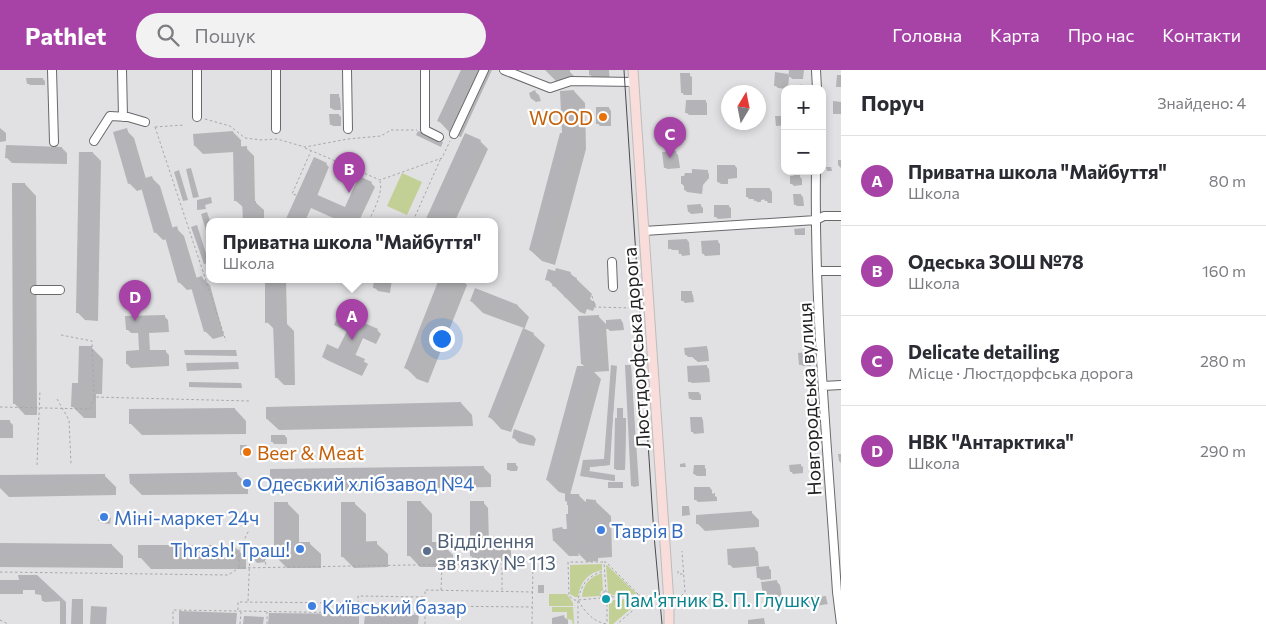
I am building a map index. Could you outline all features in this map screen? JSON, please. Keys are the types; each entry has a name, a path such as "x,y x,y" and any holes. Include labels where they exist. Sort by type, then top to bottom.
{"main road":[{"name":"Люстдорфська дорога","path":"633,70 669,624"}],"street":[{"path":"52,70 54,142"},
{"path":"122,70 123,116"},
{"path":"197,70 197,117"},
{"path":"276,70 276,129"},
{"path":"347,70 348,129"},
{"path":"425,70 425,130 439,137"},
{"path":"454,134 484,70"},
{"path":"504,70 550,88 571,81 634,82"},
{"path":"816,70 816,85"},
{"path":"94,141 110,116 123,116 145,122"},
{"name":"Новгородська вулиця","path":"816,175 823,386 841,624"},
{"path":"644,230 816,220 824,216 841,216"},
{"path":"612,262 613,287"},
{"path":"818,271 841,271"},
{"path":"35,290 60,290"},
{"path":"823,386 841,386"},
{"path":"832,514 841,513"}],"path":[{"path":"197,117 230,126 245,138 276,139 305,147 380,180 442,158"},
{"path":"145,122 155,127 184,125"},
{"path":"155,127 206,281"},
{"path":"305,147 348,139 381,136 391,130 425,130"},
{"path":"414,218 454,134"},
{"path":"296,195 292,194 312,151"},
{"path":"370,218 381,190 380,180"},
{"path":"207,283 226,341"},
{"path":"592,296 595,307 632,308"},
{"path":"0,407 90,409 94,397 92,341 61,335"},
{"path":"37,465 40,390"},
{"path":"94,397 249,401"},
{"path":"57,399 69,420 71,464"},
{"path":"239,568 239,550 249,530"},
{"path":"248,602 250,553 257,548 264,552 266,567"},
{"path":"601,598 574,600 569,596 568,562 606,562 641,595 646,602 638,606 617,624"},
{"path":"604,562 606,592"},
{"path":"0,572 228,575 239,568 249,567 524,563"},
{"path":"532,624 533,563"},
{"path":"502,564 502,591"},
{"path":"441,591 442,565"},
{"path":"578,624 580,591 587,579 605,570"},
{"path":"678,571 678,574 684,574"},
{"path":"424,624 425,590 533,592"},
{"path":"606,592 612,597"},
{"path":"601,598 602,594 606,592"},
{"path":"606,603 612,597 641,595"},
{"path":"360,613 358,596 425,597"},
{"path":"578,600 589,616 607,624 606,603 601,598"},
{"path":"238,611 238,602 358,602"},
{"path":"425,606 532,607"},
{"path":"173,624 173,610 425,614"},
{"path":"240,624 241,611"},
{"path":"267,611 267,624"},
{"path":"0,620 8,624"}],"green space":[{"path":"402,173 422,182 407,215 387,206"},
{"path":"602,564 602,570 585,579 580,587 578,597 570,594 570,565"},
{"path":"606,565 637,594 612,595 608,591"},
{"path":"602,573 603,591 601,591 600,596 582,597 588,582"},
{"path":"549,594 567,594 573,606 549,606"},
{"path":"640,598 643,602 635,605 613,624 609,624 609,604 613,600"},
{"path":"552,607 573,607 574,624 572,620 567,619 567,612 552,612"}],"building":[{"path":"461,70 475,70 450,127 437,121"},
{"path":"589,70 602,70 603,74 589,75"},
{"path":"789,70 802,70 801,78 788,77"},
{"path":"775,72 788,74 786,85 774,86"},
{"path":"680,73 690,73 690,93 681,93"},
{"path":"837,75 841,75 841,87 836,87"},
{"path":"26,78 43,78 43,83 27,84"},
{"path":"535,90 538,97 531,99 529,93"},
{"path":"574,90 575,137 544,254 529,250 560,133 562,133 560,91"},
{"path":"330,94 339,94 339,108 330,108"},
{"path":"686,100 706,100 705,113 685,113"},
{"path":"833,101 841,102 841,114 833,114"},
{"name":"WOOD","path":"596,107 609,107 609,124 596,124"},
{"path":"329,114 339,114 340,124 330,125"},
{"path":"775,116 781,116 781,125 776,126"},
{"path":"683,125 684,139 670,139 669,126"},
{"path":"127,128 142,179 152,176 168,229 177,226 192,279 202,276 217,328 204,332 189,280 178,283 163,230 154,233 139,180 128,184 113,132"},
{"path":"233,131 234,144 194,146 193,134"},
{"path":"418,131 443,142 441,147 416,135"},
{"path":"465,133 481,140 445,218 426,218"},
{"path":"6,145 62,147 62,159 5,158"},
{"path":"247,146 248,201 256,201 257,218 243,218 242,201 234,201 233,147"},
{"path":"676,151 678,166 664,168 662,152"},
{"path":"79,152 93,152 90,313 76,313"},
{"path":"314,157 327,163 313,193 345,207 359,176 372,182 355,218 335,218 307,205 301,218 286,218"},
{"path":"717,165 735,165 736,177 726,177 726,182 717,182"},
{"path":"191,168 199,197 193,198 186,169"},
{"path":"692,169 708,170 707,176 701,182 700,192 684,190 684,184 681,184 681,176 684,176 685,173 692,173"},
{"path":"179,170 188,200 183,201 174,172"},
{"path":"800,175 800,183 790,184 790,176"},
{"path":"12,183 25,183 26,403 13,404"},
{"path":"746,188 770,188 771,201 759,198 759,200 754,201 753,197 746,197"},
{"path":"793,194 801,194 802,204 794,205"},
{"path":"211,197 212,203 205,205 206,209 197,210 197,200"},
{"path":"701,204 701,211 688,212 687,205"},
{"path":"714,205 729,205 729,217 714,217"},
{"path":"207,212 209,218 206,218 206,231 201,214"},
{"path":"197,225 206,254 206,264 204,264 191,227"},
{"path":"805,228 805,235 795,235 794,229"},
{"path":"687,239 689,253 679,254 678,248 668,249 668,240"},
{"path":"718,240 719,253 702,254 701,241"},
{"path":"556,268 571,272 570,275 577,278 574,286 581,288 578,297 571,295 570,299 564,297 566,290 552,286 553,282 545,280 548,269 555,271"},
{"path":"265,283 279,283 279,322 287,322 288,377 275,378 273,322 265,323"},
{"path":"374,283 388,283 387,290 373,288"},
{"path":"437,283 451,283 416,373 404,368"},
{"path":"475,288 518,305 513,318 470,301"},
{"path":"681,291 692,291 692,300 681,301"},
{"path":"340,312 378,329 372,342 359,336 351,353 365,359 358,374 322,357 327,344 338,349 347,331 334,325"},
{"path":"165,315 165,329 146,329 147,350 166,350 166,363 126,364 126,351 139,350 138,330 126,330 125,316"},
{"path":"599,315 601,363 581,364 578,316"},
{"path":"621,319 622,328 606,329 606,320"},
{"path":"523,328 534,333 499,422 488,417"},
{"path":"79,346 92,346 91,383 85,383 84,407 71,407 72,383 78,383"},
{"path":"707,346 708,359 695,360 695,357 691,357 691,355 685,355 684,348"},
{"path":"184,350 236,350 237,356 185,355"},
{"path":"808,352 809,364 799,365 798,353"},
{"path":"238,362 239,369 187,371 186,363"},
{"path":"611,365 617,366 609,465 590,467 589,471 615,475 614,481 580,476 583,460 604,459"},
{"path":"625,365 631,365 638,486 631,486"},
{"path":"707,365 708,381 688,382 687,366"},
{"path":"577,366 591,366 590,374 559,484 546,480"},
{"path":"189,382 241,383 242,388 189,387"},
{"path":"688,392 699,392 700,398 689,399"},
{"path":"461,402 462,415 266,419 266,407"},
{"path":"235,408 235,423 129,424 129,409"},
{"path":"617,408 623,408 623,418 626,418 625,470 614,469 615,418 617,418"},
{"path":"690,417 702,417 703,431 691,432"},
{"path":"0,420 10,420 10,435 0,435"},
{"path":"514,429 534,436 532,445 516,441 516,439 512,438"},
{"path":"271,435 285,435 285,442 271,442"},
{"path":"240,445 247,445 248,455 240,455"},
{"path":"507,463 516,463 516,470 507,470"},
{"path":"801,464 801,471 790,472 789,465"},
{"path":"694,465 705,465 704,474 693,474"},
{"path":"484,466 484,480 270,484 270,469"},
{"path":"237,472 237,483 130,484 129,474"},
{"path":"105,474 105,484 0,486 0,475"},
{"path":"608,482 623,482 623,488 608,488"},
{"path":"694,487 710,487 711,494 715,493 715,499 694,500"},
{"path":"565,494 579,494 581,504 586,503 586,499 596,500 596,513 581,511 582,526 580,526 580,535 583,542 594,541 593,522 607,522 609,554 583,555 583,546 570,547 568,538 563,538 564,541 553,541 552,529 562,527 567,529 566,514 568,514 568,505 567,501 565,501"},
{"path":"407,501 421,501 421,542 442,542 442,556 407,556"},
{"path":"470,501 484,501 484,542 506,542 506,556 470,556"},
{"path":"274,502 288,502 288,542 310,542 310,556 274,557"},
{"path":"341,502 355,502 355,542 377,541 377,556 341,557"},
{"path":"682,506 689,506 690,515 682,516"},
{"path":"752,511 752,520 696,524 696,515"},
{"name":"Міні-маркет 24ч","path":"99,513 109,515 108,522 98,521"},
{"path":"0,543 112,544 112,557 0,557"},
{"path":"138,545 235,545 235,558 138,558"},
{"path":"755,547 756,563 728,565 727,549"},
{"path":"252,554 262,554 262,559 252,559"},
{"path":"769,566 770,577 757,578 756,567"},
{"path":"18,575 37,575 66,602 66,624 60,624 60,601 42,601 41,595 35,594 35,589 0,589 0,580 19,580"},
{"path":"777,580 779,594 763,596 761,582"},
{"path":"538,585 544,585 544,593 538,593"},
{"path":"826,596 827,602 800,606 799,598"},
{"path":"72,599 83,599 82,624 71,624"},
{"path":"91,606 107,607 106,624 90,624"},
{"path":"179,611 237,613 236,624 179,624"},
{"path":"269,613 359,614 359,624 268,624"},
{"path":"365,615 419,615 418,624 364,624"},
{"path":"564,615 565,624 552,624 552,618"},
{"path":"244,616 264,617 263,624 243,624"},
{"path":"764,618 765,624 748,624 748,620"}],"tram line":[{"path":"624,70 654,535 662,624"}],"place":[{"name":"WOOD","path":"603,117"},
{"name":"Delicate detailing","path":"670,158"},
{"name":"Одеська ЗОШ №78","path":"349,193"},
{"name":"НВК \"Антарктика\"","path":"135,321"},
{"name":"Приватна школа \"Майбуття\"","path":"352,340"},
{"name":"Beer & Meat","path":"247,452"},
{"name":"Одеський хлібзавод №4","path":"247,483"},
{"name":"Міні-маркет 24ч","path":"104,517"},
{"name":"Таврія В","path":"601,530"},
{"name":"Thrash! Траш!","path":"300,549"},
{"name":"Відділення зв'язку № 113","path":"427,551"},
{"name":"Пам'ятник В. П. Глушку","path":"606,599"},
{"name":"Київський базар","path":"312,606"}]}
